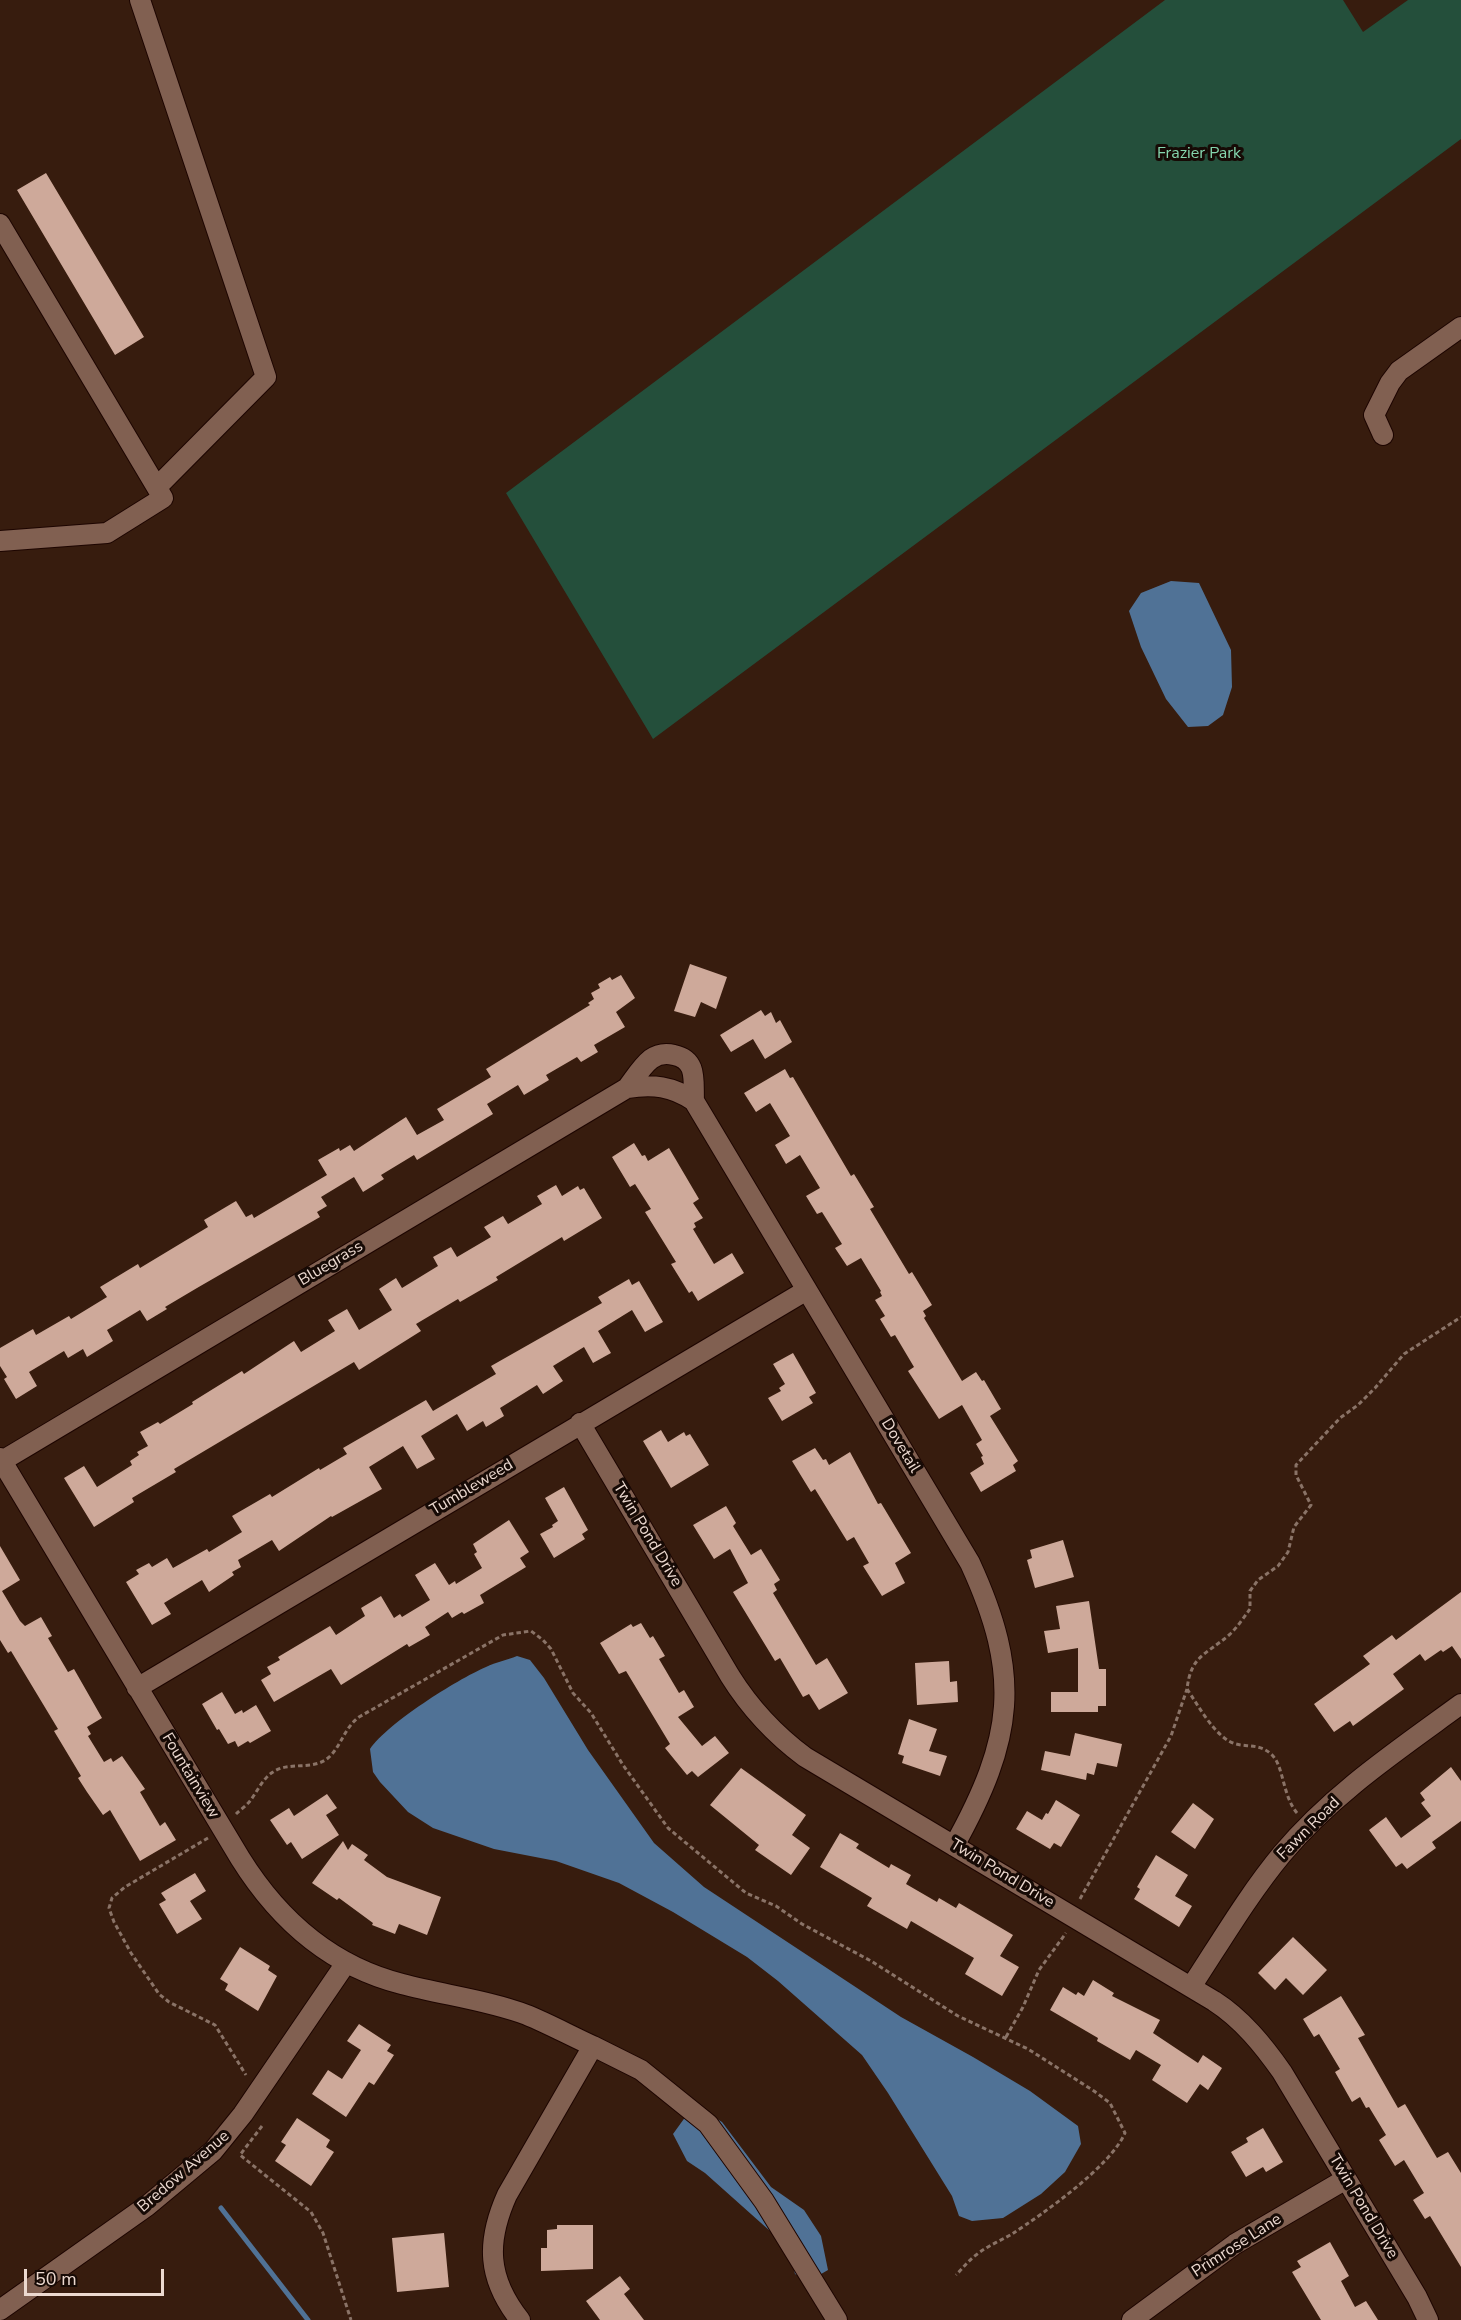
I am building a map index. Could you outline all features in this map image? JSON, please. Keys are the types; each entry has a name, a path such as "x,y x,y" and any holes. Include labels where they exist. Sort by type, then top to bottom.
{"street":[{"path":"140,0 266,377 156,487"},
{"path":"0,224 163,498 107,533 0,541"},
{"path":"1383,435 1374,415 1399,371 1461,327"},
{"path":"627,1088 650,1060 658,1055 669,1054 683,1057 690,1064 693,1072 694,1101"},
{"name":"Bluegrass","path":"1,1459 627,1088 650,1085 665,1087 681,1092 694,1101"},
{"name":"Dovetail","path":"694,1101 970,1563 987,1599 998,1633 1005,1676 1002,1731 987,1781 954,1846"},
{"name":"Tumbleweed","path":"137,1688 807,1290"},
{"name":"Twin Pond Drive","path":"580,1423 730,1676 757,1714 785,1742 805,1757 1222,2006 1265,2048 1282,2072 1417,2297 1428,2320"},
{"name":"Fountainview","path":"1,1459 221,1828 256,1883 280,1913 313,1943 346,1963 400,1984 526,2015 640,2070 708,2124 764,2201 837,2320"},
{"name":"Fawn Road","path":"1191,1987 1267,1873 1308,1825 1365,1774 1461,1704"},
{"name":"Bredow Avenue","path":"0,2310 172,2186 213,2151 231,2131 346,1963"},
{"path":"520,2320 504,2299 494,2267 492,2246 498,2215 507,2195 593,2046"},
{"name":"Primrose Lane","path":"1132,2320 1235,2244 1346,2179"}],"path":[{"path":"1006,2037 1023,2007 1039,1970 1065,1937 1082,1895 1171,1736 1187,1689 1189,1672 1204,1652 1230,1634 1250,1609 1250,1591 1258,1580 1278,1566 1288,1552 1294,1527 1311,1505 1296,1475 1296,1465 1340,1418 1358,1405 1375,1388 1404,1354 1461,1317"},
{"path":"260,2089 248,2079 214,2025 169,2002 159,1994 114,1922 109,1908 112,1898 125,1887 221,1828 249,1802 273,1772 319,1763 327,1758 336,1750 344,1733 359,1717 503,1635 531,1631 550,1648 573,1693 591,1713 623,1765 668,1828 746,1893 776,1906 802,1924 871,1961 958,2016 1028,2049 1110,2103 1125,2133 1121,2142 1072,2190 1014,2232 976,2255 956,2275"},
{"path":"1187,1689 1220,1736 1235,1744 1254,1745 1271,1754 1279,1765 1285,1792 1291,1804 1308,1825"},
{"path":"262,2126 240,2155 311,2212 323,2233 351,2320"}],"green space":[{"name":"Frazier Park","path":"1165,0 1343,0 1363,32 1408,0 1461,0 1461,139 653,739 506,493"}],"water":[{"path":"1171,581 1199,583 1231,650 1232,687 1223,715 1208,726 1188,727 1166,699 1141,647 1129,611 1141,593"},
{"path":"517,1656 530,1660 544,1678 588,1750 654,1843 704,1887 901,2017 1030,2091 1078,2126 1081,2144 1065,2172 1041,2194 1003,2218 972,2221 959,2216 952,2196 862,2055 778,1981 747,1957 673,1912 619,1883 556,1861 494,1849 433,1828 408,1812 373,1772 370,1749 392,1727 441,1692 486,1667"},
{"path":"704,2111 722,2122 771,2187 804,2210 821,2236 828,2270 809,2281 795,2274 791,2257 770,2231 705,2173 687,2161 673,2134 686,2116"}],"building":[{"path":"46,173 144,337 115,355 17,190"},
{"path":"690,964 727,977 716,1009 701,1002 695,1017 674,1011"},
{"path":"621,975 635,998 616,1012 625,1027 594,1045 598,1052 581,1062 577,1057 546,1075 549,1080 524,1095 518,1085 487,1104 493,1114 417,1160 414,1155 381,1175 384,1179 363,1192 354,1177 321,1197 327,1206 317,1212 320,1217 165,1307 167,1309 147,1321 140,1310 107,1330 113,1341 87,1357 83,1349 68,1358 64,1351 29,1372 37,1386 16,1399 4,1379 7,1377 0,1366 0,1348 33,1329 36,1335 69,1316 71,1319 107,1297 100,1287 138,1264 140,1268 208,1227 204,1220 236,1201 246,1217 252,1214 254,1218 327,1175 318,1160 339,1148 340,1151 350,1145 354,1151 406,1117 417,1135 444,1120 437,1109 491,1077 486,1069 590,1005 588,1003 594,999 591,993 600,988 598,984 610,977 612,980"},
{"path":"761,1010 765,1016 771,1012 776,1023 780,1020 792,1042 765,1059 753,1039 731,1052 720,1035"},
{"path":"785,1069 790,1078 793,1077 851,1176 854,1174 874,1207 870,1209 909,1274 912,1272 932,1305 923,1311 926,1316 924,1318 962,1381 976,1372 982,1381 984,1380 1001,1409 990,1416 1018,1461 1013,1465 1016,1471 981,1492 970,1473 984,1464 981,1457 983,1456 976,1444 982,1440 962,1405 939,1419 908,1371 914,1367 895,1335 891,1337 880,1319 885,1316 875,1300 882,1296 881,1291 861,1258 847,1266 835,1248 842,1244 822,1212 817,1214 806,1196 820,1188 800,1155 786,1164 775,1145 790,1136 770,1103 756,1112 744,1093"},
{"path":"634,1143 648,1161 669,1148 699,1199 693,1203 703,1218 694,1223 696,1227 693,1229 714,1264 732,1253 744,1273 698,1301 692,1291 689,1293 671,1264 676,1262 645,1212 651,1209 635,1184 630,1187 612,1157"},
{"path":"556,1185 562,1196 578,1186 580,1190 584,1188 602,1218 564,1241 562,1237 496,1277 498,1280 460,1302 458,1299 416,1324 421,1331 359,1370 354,1362 174,1469 176,1472 132,1498 134,1502 94,1527 64,1478 84,1466 97,1487 132,1465 130,1461 139,1455 137,1452 148,1446 140,1432 158,1422 160,1424 242,1371 244,1374 294,1341 301,1352 335,1331 328,1320 347,1309 359,1330 392,1310 379,1289 396,1278 402,1288 438,1266 433,1257 451,1247 457,1257 491,1237 484,1227 503,1216 508,1224 542,1204 537,1196"},
{"path":"629,1279 632,1285 639,1281 663,1322 645,1332 632,1310 598,1331 611,1353 593,1363 584,1347 553,1366 563,1381 543,1394 537,1385 500,1408 504,1416 486,1427 483,1421 467,1431 457,1414 421,1436 435,1459 417,1469 403,1446 369,1467 382,1489 331,1516 279,1551 272,1540 238,1560 241,1567 232,1572 234,1575 209,1592 202,1580 164,1603 171,1614 152,1625 126,1582 139,1574 136,1570 149,1563 152,1567 167,1558 173,1568 207,1549 209,1552 242,1532 232,1516 270,1494 272,1497 347,1454 343,1448 426,1400 433,1411 496,1374 491,1366 602,1303 598,1297"},
{"path":"793,1353 816,1393 809,1397 813,1403 782,1421 768,1398 781,1391 779,1388 785,1384 773,1364"},
{"path":"661,1430 668,1442 684,1432 686,1436 690,1434 709,1465 671,1488 643,1441"},
{"path":"815,1448 829,1465 850,1452 878,1504 881,1503 911,1553 895,1563 905,1583 882,1596 863,1566 869,1563 854,1537 847,1541 815,1489 811,1492 792,1461"},
{"path":"564,1487 588,1530 582,1534 585,1539 554,1558 540,1534 553,1527 552,1525 558,1521 545,1498"},
{"path":"726,1506 736,1523 733,1526 751,1555 761,1549 780,1580 774,1584 777,1590 773,1593 816,1665 827,1658 848,1693 819,1710 809,1694 803,1697 780,1658 775,1661 733,1592 748,1583 730,1549 714,1559 693,1525"},
{"path":"509,1520 529,1552 520,1558 526,1567 480,1595 484,1603 452,1618 448,1612 425,1627 430,1635 409,1647 407,1644 341,1685 331,1669 274,1702 261,1680 271,1674 267,1667 280,1660 278,1657 330,1626 336,1635 365,1616 361,1608 381,1596 394,1618 400,1614 402,1617 430,1600 415,1575 435,1563 449,1585 455,1581 456,1584 482,1568 474,1554 477,1552 473,1544"},
{"path":"1063,1540 1074,1577 1035,1588 1027,1560 1032,1558 1030,1550"},
{"path":"0,1546 20,1580 2,1591 25,1626 41,1617 52,1636 48,1638 68,1672 74,1669 102,1718 87,1727 91,1734 88,1736 104,1762 111,1758 113,1762 122,1756 145,1789 140,1792 160,1826 165,1822 176,1840 140,1861 110,1810 103,1815 78,1778 81,1776 54,1731 58,1729 11,1651 8,1653 0,1640"},
{"path":"1461,1592 1461,1659 1452,1646 1443,1652 1441,1650 1425,1661 1420,1654 1393,1674 1404,1689 1353,1726 1350,1721 1334,1732 1314,1704 1370,1664 1363,1656 1392,1635 1396,1640"},
{"path":"1089,1601 1099,1669 1106,1669 1106,1706 1098,1706 1098,1712 1051,1712 1051,1692 1078,1692 1078,1648 1048,1653 1044,1631 1060,1629 1056,1606"},
{"path":"641,1623 650,1638 653,1636 665,1656 659,1659 679,1693 684,1690 694,1707 678,1717 702,1746 715,1736 729,1753 698,1777 692,1771 687,1775 665,1748 670,1744 626,1671 619,1674 600,1643 631,1624 633,1627"},
{"path":"949,1661 950,1682 957,1681 958,1702 917,1705 915,1663"},
{"path":"222,1692 235,1714 242,1710 243,1713 256,1705 271,1731 238,1747 235,1741 228,1744 202,1704"},
{"path":"909,1719 937,1729 929,1751 947,1756 940,1776 902,1763 904,1756 898,1754"},
{"path":"1075,1733 1122,1744 1117,1767 1097,1763 1094,1775 1087,1773 1086,1780 1041,1770 1045,1751 1070,1756"},
{"path":"1451,1767 1461,1781 1461,1821 1432,1842 1436,1848 1407,1869 1402,1863 1396,1867 1369,1830 1386,1817 1401,1838 1431,1816 1421,1803 1425,1800 1420,1793"},
{"path":"741,1768 806,1815 792,1835 810,1848 791,1875 755,1850 759,1845 710,1805"},
{"path":"327,1794 337,1808 326,1815 339,1835 302,1859 291,1842 287,1845 270,1820 289,1808 294,1816"},
{"path":"1056,1800 1080,1815 1061,1847 1054,1843 1050,1849 1016,1829 1027,1811 1042,1820"},
{"path":"1193,1803 1214,1819 1195,1849 1171,1832"},
{"path":"840,1833 859,1844 856,1848 889,1868 891,1864 911,1875 906,1884 937,1902 939,1898 956,1908 959,1903 1013,1935 1000,1956 1019,1967 1002,1996 965,1974 974,1958 911,1921 907,1929 867,1906 872,1898 820,1867"},
{"path":"343,1841 348,1850 352,1844 368,1855 364,1860 387,1877 441,1897 427,1935 399,1924 395,1934 372,1925 373,1923 339,1898 337,1900 312,1883"},
{"path":"1156,1855 1188,1875 1175,1896 1192,1906 1179,1927 1134,1899 1140,1889 1137,1887"},
{"path":"195,1873 206,1891 190,1901 202,1919 177,1934 159,1904 166,1900 161,1893"},
{"path":"1293,1937 1327,1970 1303,1995 1286,1978 1275,1990 1258,1973"},
{"path":"240,1947 270,1966 268,1970 277,1976 258,2011 225,1990 228,1984 220,1979"},
{"path":"1093,1980 1114,1993 1112,1996 1160,2020 1153,2033 1198,2063 1203,2055 1222,2068 1208,2090 1200,2084 1187,2103 1152,2080 1161,2065 1136,2050 1130,2060 1050,2010 1063,1987 1076,1995 1078,1992 1084,1996"},
{"path":"1341,1996 1365,2035 1358,2038 1398,2108 1405,2104 1437,2158 1448,2152 1461,2173 1461,2267 1430,2216 1425,2219 1413,2200 1424,2193 1404,2160 1395,2166 1379,2140 1386,2135 1369,2107 1366,2108 1360,2097 1352,2102 1335,2072 1340,2069 1319,2034 1314,2037 1303,2019"},
{"path":"359,2024 391,2045 387,2051 394,2055 374,2085 369,2082 346,2117 312,2094 328,2070 342,2079 361,2050 347,2041"},
{"path":"297,2118 330,2140 326,2147 334,2152 311,2186 275,2161 286,2145 281,2142"},
{"path":"1263,2128 1283,2162 1266,2172 1263,2167 1246,2177 1231,2152 1248,2142 1246,2138"},
{"path":"557,2225 593,2225 593,2269 541,2271 541,2248 547,2248 547,2230 557,2229"},
{"path":"444,2233 449,2287 397,2292 392,2238"},
{"path":"1330,2242 1349,2276 1341,2281 1355,2307 1366,2301 1378,2320 1321,2320 1292,2272 1301,2267 1297,2261"},
{"path":"620,2276 630,2289 624,2294 644,2320 600,2320 586,2301"}],"waterway":[{"path":"221,2208 308,2320"}]}
